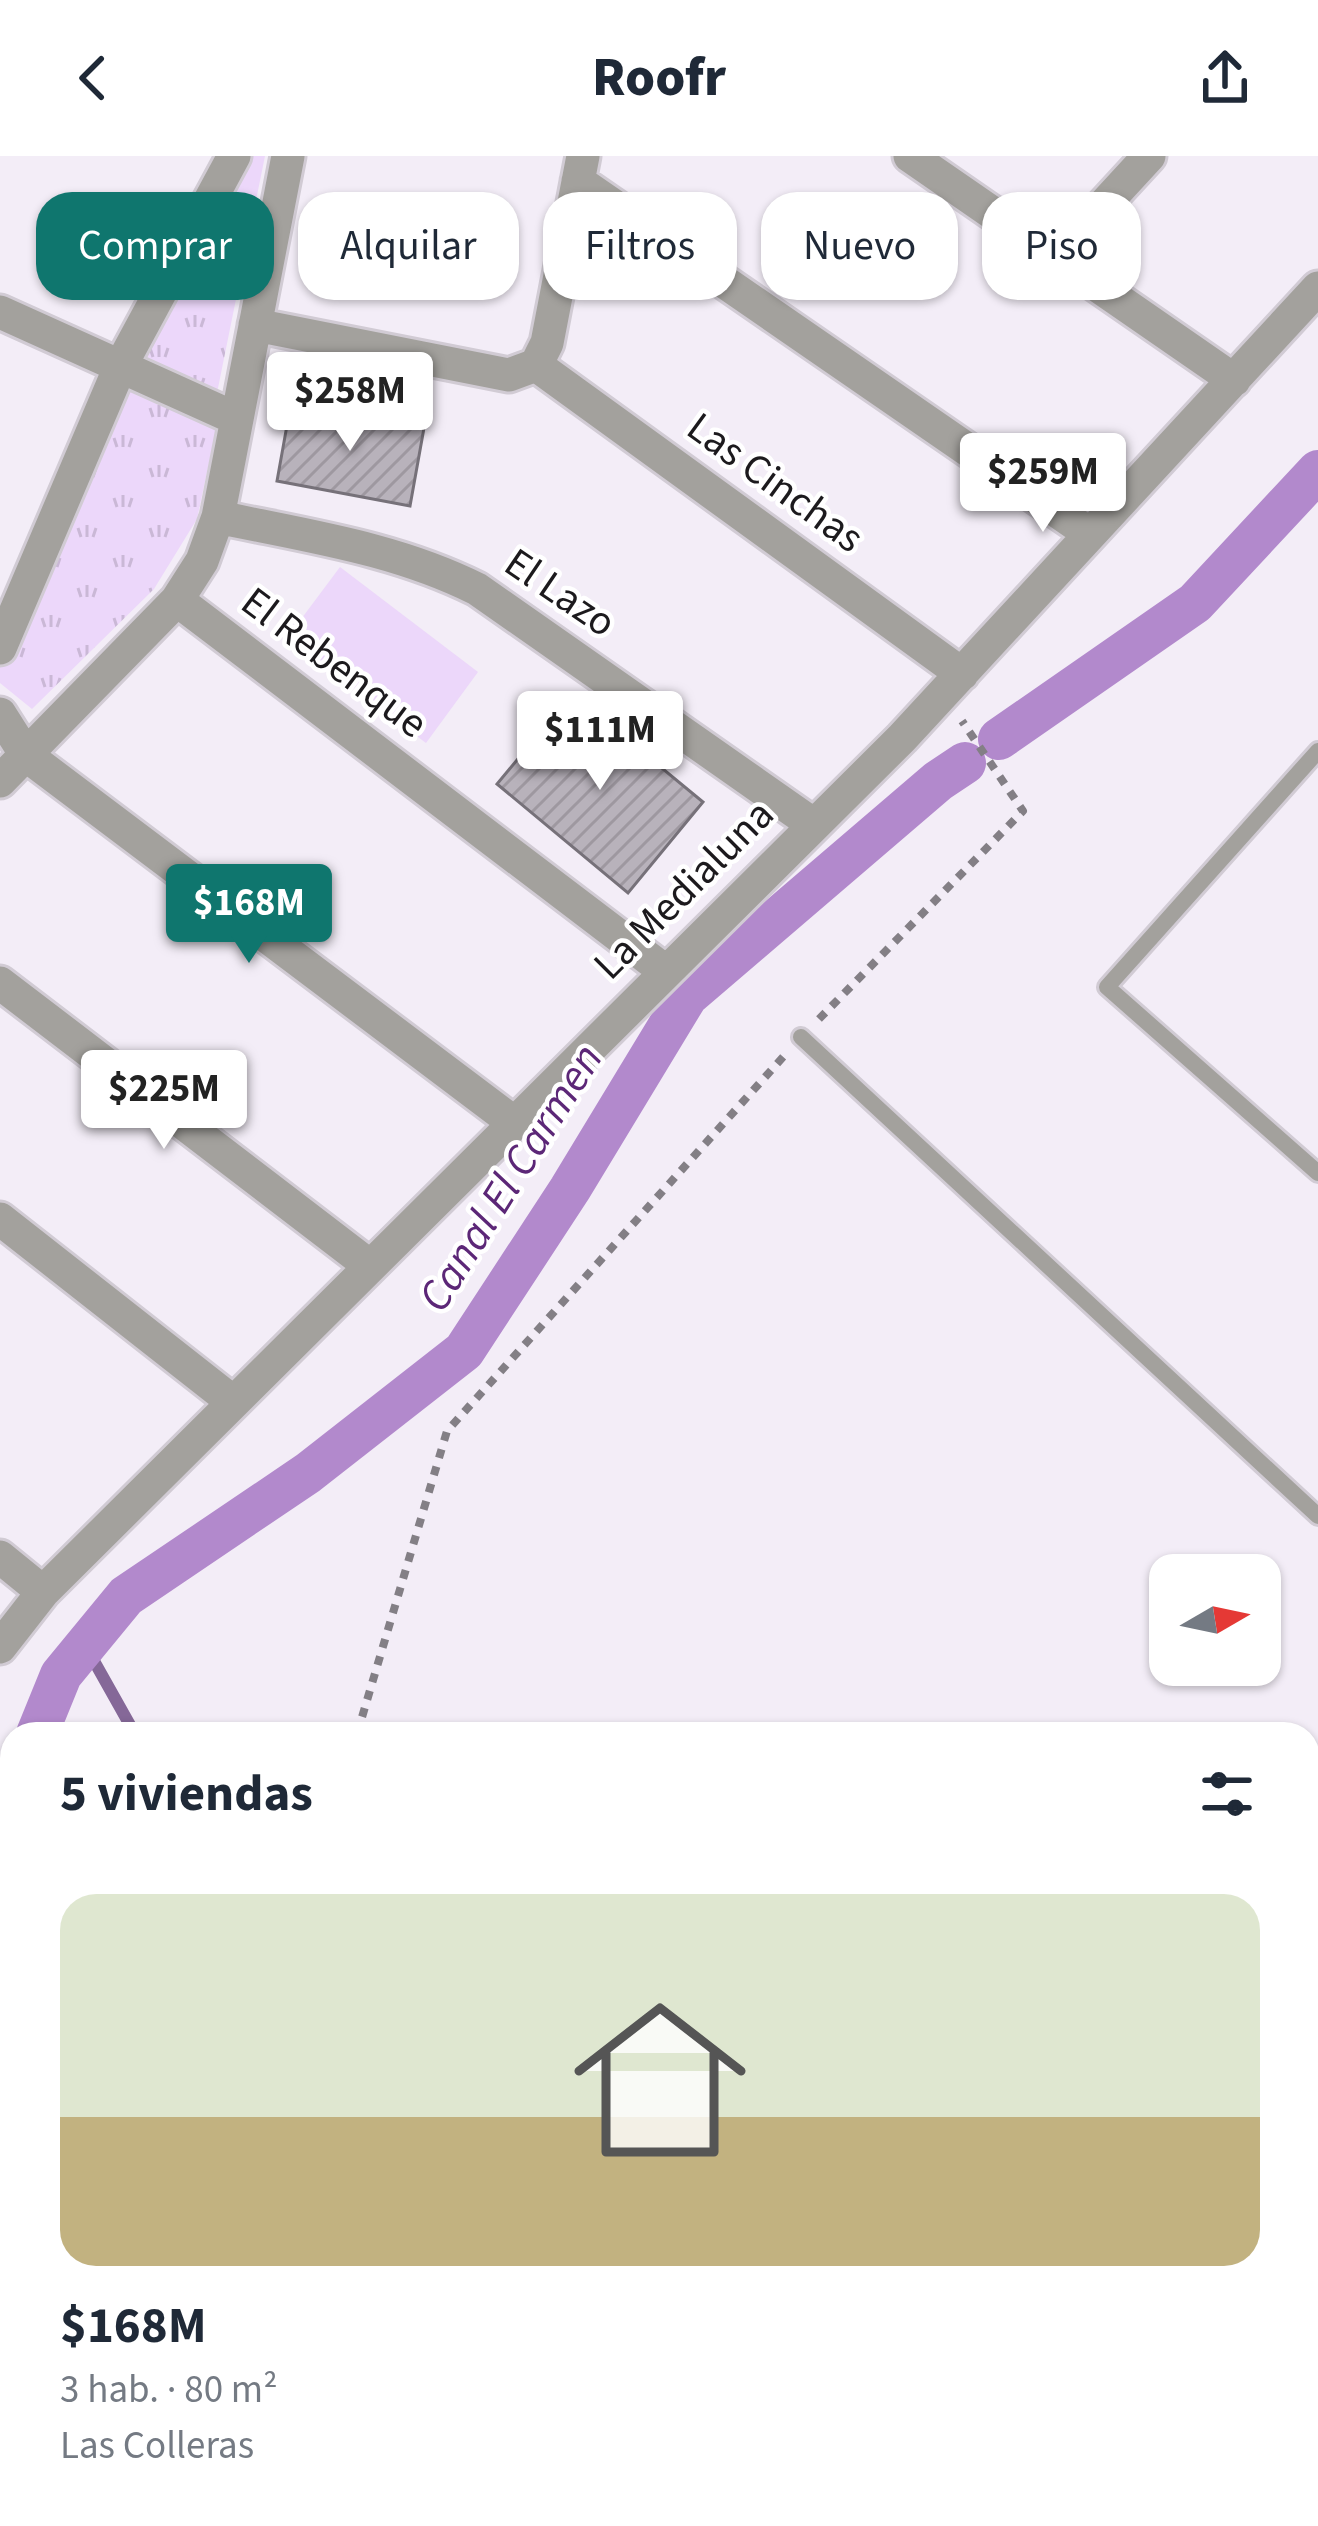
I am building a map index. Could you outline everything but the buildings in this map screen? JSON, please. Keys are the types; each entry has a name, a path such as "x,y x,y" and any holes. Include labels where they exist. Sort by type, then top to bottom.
{"street":[{"path":"0,648 120,367 234,156"},
{"path":"0,781 177,600 202,561 218,517 288,156"},
{"path":"910,156 982,206"},
{"path":"1116,192 1149,156"},
{"path":"255,325 498,373 520,373 536,365 547,343 580,169 1090,534"},
{"name":"La Medialuna","path":"0,1647 43,1592 952,684 1318,289"},
{"path":"1118,300 1234,380"},
{"path":"0,312 237,419"},
{"name":"Las Cinchas","path":"536,365 952,684"},
{"name":"El Lazo","path":"218,517 387,553 477,590 814,825"},
{"name":"El Rebenque","path":"177,600 665,971"},
{"path":"0,714 26,754 513,1122"},
{"path":"0,983 370,1266"},
{"path":"0,1219 233,1402"},
{"path":"0,1557 43,1592"}],"lane":[{"path":"1318,751 1107,987 1318,1173"},
{"path":"801,1037 1318,1516"}],"path":[{"path":"361,1722 447,1431 801,1037 1023,811 952,684"}],"green space":[{"path":"235,156 265,156 258,192 217,192"},
{"path":"164,300 236,300 217,393 136,356"},
{"path":"132,387 217,425 197,519 154,589 32,709 0,683 0,646"},
{"path":"340,567 478,672 426,743 287,638"}],"waterway":[{"name":"Canal El Carmen","path":"999,739 1195,603 1318,471"},
{"name":"Canal El Carmen","path":"42,1722 61,1675 126,1596 308,1473 464,1351 687,996 965,763"},
{"path":"85,1645 128,1722"}]}
